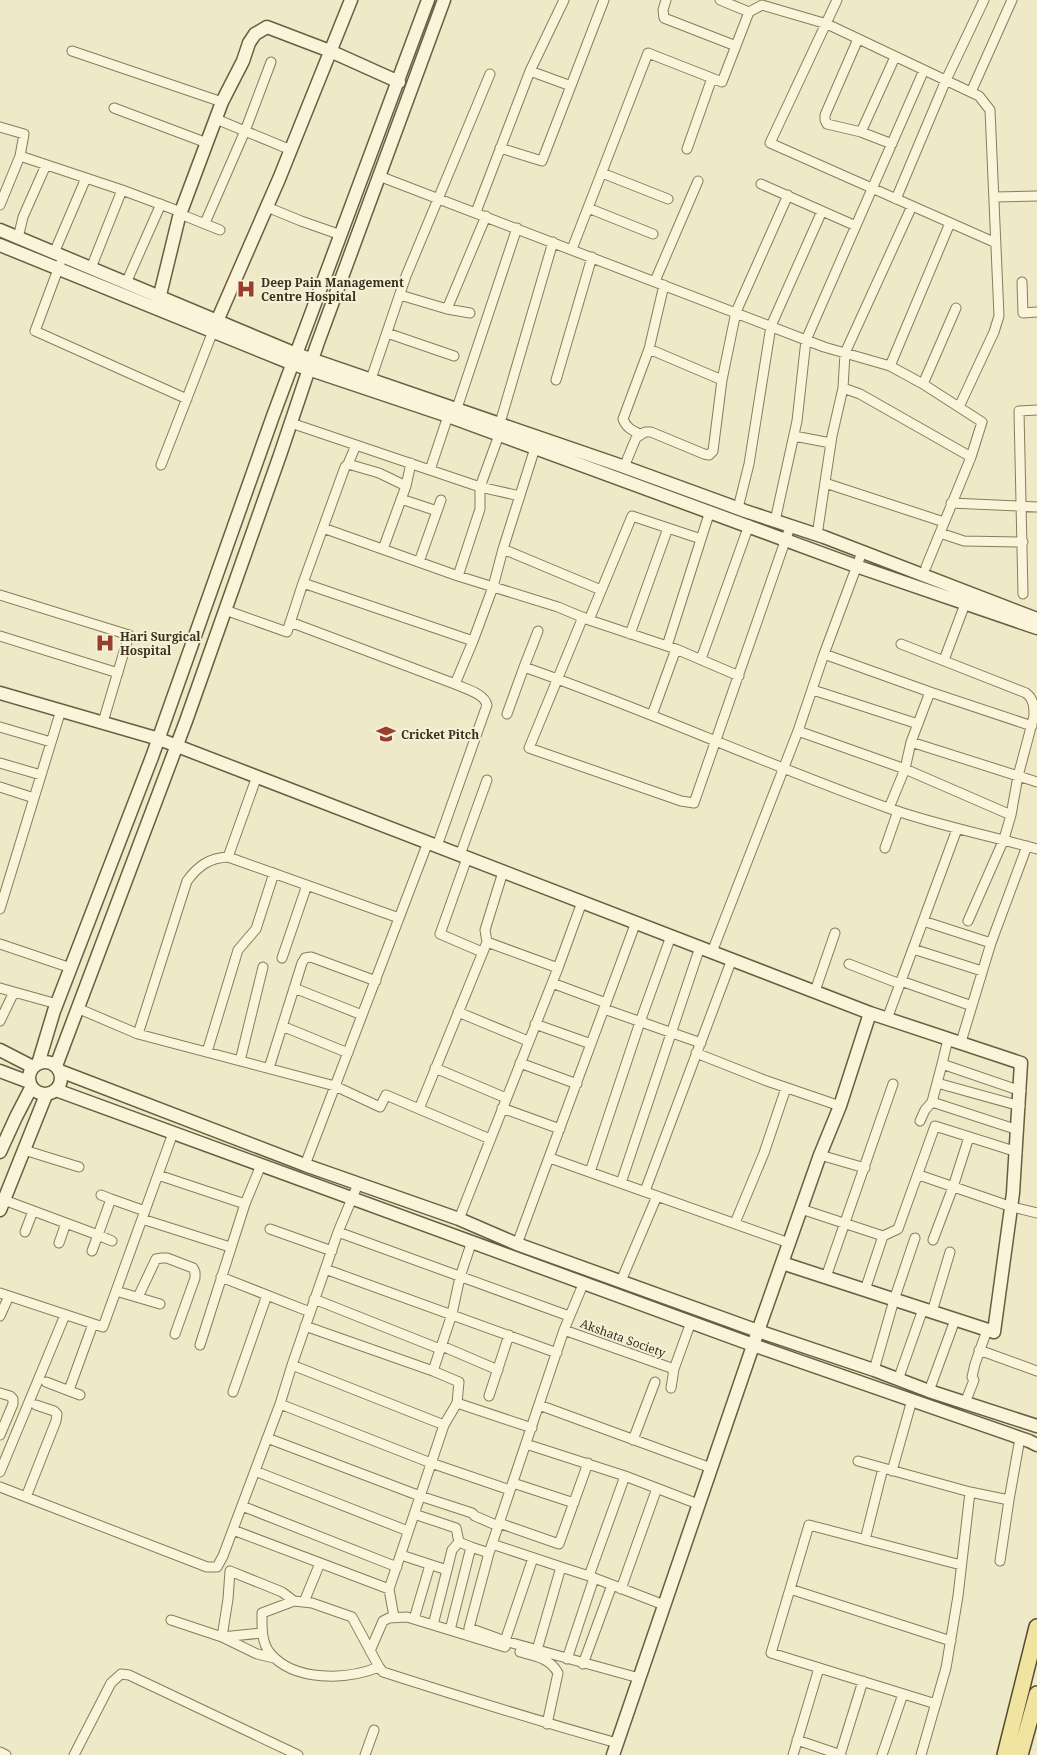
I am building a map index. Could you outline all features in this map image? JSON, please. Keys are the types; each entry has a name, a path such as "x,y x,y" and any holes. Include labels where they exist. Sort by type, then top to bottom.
{"main road":[{"path":"1005,1755 1037,1627"},
{"path":"1020,1755 1037,1694"},
{"path":"1030,1755 1037,1732"}],"street":[{"path":"161,465 215,326 291,150 351,0"},
{"path":"0,1152 30,1085 28,1077 35,1065 158,739 295,359 428,0"},
{"path":"112,1241 33,1211 2,1205 24,1150 51,1092 61,1081 58,1069 78,1008 176,745 311,364 444,0"},
{"path":"476,212 530,71 564,0"},
{"path":"500,148 542,161 604,0"},
{"path":"666,0 663,10 664,18 736,46"},
{"path":"720,0 749,12"},
{"path":"837,0 770,143 996,243"},
{"path":"896,199 946,80 984,0"},
{"path":"971,92 1012,0"},
{"path":"572,249 648,53 722,82 749,12 762,5 826,24 980,96 990,110 999,316 994,332 959,407"},
{"path":"159,303 180,213 222,102 255,34 266,27 399,82"},
{"path":"858,39 824,120 827,124 861,132 892,144"},
{"path":"72,51 222,102"},
{"path":"861,132 895,56"},
{"path":"205,223 245,131 271,62"},
{"path":"775,521 797,421 806,340 924,70"},
{"path":"530,71 571,86"},
{"path":"372,379 400,295 490,74"},
{"path":"687,149 712,78"},
{"path":"114,108 207,144"},
{"path":"216,119 291,150"},
{"path":"0,127 24,134 20,156 0,203"},
{"path":"20,156 161,204 220,230"},
{"path":"18,238 23,217 46,165"},
{"path":"602,173 668,199"},
{"path":"380,176 806,340 890,366 923,384 982,422 971,457 926,567"},
{"path":"86,178 59,255 58,269 35,331 187,399"},
{"path":"654,281 698,182"},
{"path":"761,184 856,226"},
{"path":"91,268 122,190"},
{"path":"664,285 650,349 623,419 625,425 640,434 650,432 709,455 713,451 722,380 736,312 788,195"},
{"path":"994,197 1037,196"},
{"path":"126,283 161,204"},
{"path":"817,535 831,443 843,388 845,353 912,206"},
{"path":"267,207 301,222 341,235"},
{"path":"588,208 653,234"},
{"path":"738,508 749,464 771,326 822,211"},
{"path":"446,309 486,216"},
{"path":"890,366 950,223"},
{"path":"430,470 517,228"},
{"path":"0,230 126,283 159,303"},
{"path":"458,576 480,509 480,487 499,429 553,242"},
{"path":"0,245 58,269 159,303 295,359 499,429 624,467 775,521 788,533 856,566 1037,628"},
{"path":"556,380 592,257"},
{"path":"1022,282 1024,313 1037,312"},
{"path":"400,295 446,309 470,313"},
{"path":"923,384 956,308"},
{"path":"387,333 454,356"},
{"path":"650,349 722,380"},
{"path":"311,364 372,379 452,412"},
{"path":"843,388 860,394 971,457"},
{"path":"1023,594 1019,411 1037,410"},
{"path":"291,423 480,487 520,496"},
{"path":"499,429 535,448 749,526 788,533 817,535 1037,619"},
{"path":"624,467 640,434"},
{"path":"794,436 831,443"},
{"path":"225,610 287,632 345,468 356,444"},
{"path":"455,684 493,587 535,448"},
{"path":"383,549 406,486 412,463"},
{"path":"348,464 379,473 406,486"},
{"path":"825,483 944,522"},
{"path":"401,499 437,511"},
{"path":"419,562 441,500"},
{"path":"952,503 1037,507"},
{"path":"652,715 710,512"},
{"path":"701,539 632,516 601,590 558,679 529,748 681,802 694,803 788,533"},
{"path":"701,659 749,526"},
{"path":"323,528 458,576 558,607 671,647 739,676"},
{"path":"630,634 668,528"},
{"path":"940,533 964,541 1023,542"},
{"path":"503,550 601,590"},
{"path":"621,1183 672,1032 798,732 824,654 862,552"},
{"path":"303,583 473,641"},
{"path":"0,595 129,635 103,722"},
{"path":"944,660 965,604"},
{"path":"290,622 455,684 481,696 486,700 487,705 432,844 399,918 305,1165"},
{"path":"507,714 538,631"},
{"path":"0,636 118,673"},
{"path":"901,644 1026,692 1031,697 1034,707 1032,726 1018,776 1011,815 1004,839 968,921"},
{"path":"824,654 1032,726"},
{"path":"524,667 889,808 957,829 1004,839 1037,849"},
{"path":"813,690 918,724"},
{"path":"889,808 905,769 912,742 930,692"},
{"path":"1,695 61,710 176,745 870,1013 1021,1063 1021,1091 1012,1207 994,1332 782,1263"},
{"path":"0,909 3,887 34,798 61,710"},
{"path":"0,727 51,742"},
{"path":"798,732 905,769 1011,815"},
{"path":"912,742 1037,782"},
{"path":"0,763 41,775"},
{"path":"228,857 257,776"},
{"path":"482,952 440,934 487,780"},
{"path":"0,788 34,798"},
{"path":"885,848 898,811"},
{"path":"887,1019 957,829"},
{"path":"961,1042 991,943 1027,846"},
{"path":"138,1034 187,881 195,870 214,858 228,857 399,918"},
{"path":"419,1109 487,942 485,930 503,872"},
{"path":"207,1052 238,950 256,929 274,873"},
{"path":"282,958 307,885"},
{"path":"459,1219 582,902"},
{"path":"923,921 991,943"},
{"path":"517,1244 636,922"},
{"path":"814,991 835,934"},
{"path":"590,1172 671,936"},
{"path":"487,942 558,968"},
{"path":"0,944 71,968"},
{"path":"913,949 982,971"},
{"path":"268,1068 305,958 311,957 376,981"},
{"path":"645,1191 732,959"},
{"path":"849,964 972,1006"},
{"path":"240,1061 263,967"},
{"path":"552,983 640,1022 701,1043"},
{"path":"0,988 57,1004"},
{"path":"294,988 362,1015"},
{"path":"0,1021 14,992"},
{"path":"78,1008 138,1034 336,1086 380,1107 386,1095 490,1139"},
{"path":"458,1012 528,1041"},
{"path":"379,1667 369,1671 319,1676 298,1672 269,1653 262,1633 262,1612 294,1601 312,1603 352,1618 383,1672 547,1724 615,1749 753,1344 820,1155 840,1106 870,1013"},
{"path":"535,1024 592,1044"},
{"path":"282,1026 348,1053"},
{"path":"920,1121 925,1110 932,1102 948,1039"},
{"path":"0,1050 35,1065 48,1062 58,1069 305,1165 459,1219 517,1244 929,1391 1037,1426"},
{"path":"696,1054 840,1106"},
{"path":"520,1063 577,1084"},
{"path":"942,1064 1021,1091"},
{"path":"436,1068 506,1098"},
{"path":"0,1070 30,1085 40,1094 51,1092 173,1133 691,1322 1037,1445"},
{"path":"937,1083 1020,1106"},
{"path":"826,1277 846,1224 893,1084"},
{"path":"735,1223 764,1153 786,1088"},
{"path":"932,1102 1018,1130"},
{"path":"502,1108 560,1129"},
{"path":"864,1290 884,1236 898,1229 916,1178 919,1175 935,1126 1017,1152"},
{"path":"0,1293 103,1327 173,1133"},
{"path":"933,1240 969,1137"},
{"path":"24,1150 79,1167"},
{"path":"820,1155 865,1168"},
{"path":"550,1158 789,1242"},
{"path":"200,1345 230,1247 261,1165"},
{"path":"158,1175 245,1204"},
{"path":"919,1175 1012,1207 1037,1213"},
{"path":"0,1486 207,1567 217,1567 224,1556 280,1404 314,1299 338,1232 358,1184"},
{"path":"102,1195 144,1215 230,1247"},
{"path":"621,1280 657,1196"},
{"path":"92,1251 112,1199"},
{"path":"801,1209 884,1236"},
{"path":"25,1232 33,1211"},
{"path":"59,1244 66,1223"},
{"path":"270,1229 332,1251"},
{"path":"338,1232 569,1316"},
{"path":"874,1370 894,1300 915,1238"},
{"path":"433,1371 452,1314 460,1277 472,1242"},
{"path":"898,1380 928,1311 950,1252"},
{"path":"138,1298 156,1259 167,1258 193,1268 195,1278 175,1334"},
{"path":"325,1269 556,1353"},
{"path":"221,1277 310,1312"},
{"path":"584,1282 564,1330 499,1524 470,1628 505,1641 639,1678"},
{"path":"116,1291 160,1304"},
{"path":"233,1392 267,1295"},
{"path":"0,1316 9,1296"},
{"path":"314,1299 498,1370"},
{"path":"0,1472 65,1314"},
{"path":"929,1391 955,1320"},
{"path":"671,1388 674,1369 691,1322"},
{"path":"69,1390 93,1324"},
{"path":"305,1326 460,1382 457,1403 444,1425 389,1589 394,1617"},
{"name":"Akshata Society","path":"564,1330 674,1369"},
{"path":"964,1402 974,1380 972,1377 974,1364 987,1330"},
{"path":"489,1396 509,1335"},
{"path":"980,1350 1037,1371"},
{"path":"292,1365 444,1425"},
{"path":"46,1382 80,1395"},
{"path":"633,1440 655,1382"},
{"path":"0,1393 13,1399 13,1404 0,1435"},
{"path":"865,1540 887,1469 912,1400"},
{"path":"457,1403 532,1428"},
{"path":"280,1404 431,1463 574,1503"},
{"path":"26,1496 56,1421 57,1414 54,1411 36,1405"},
{"path":"539,1405 711,1468"},
{"path":"267,1438 420,1496 472,1513 475,1516 559,1544 588,1463"},
{"path":"1000,1561 1020,1438"},
{"path":"526,1444 588,1463 698,1504"},
{"path":"858,1461 970,1492 1009,1500"},
{"path":"255,1471 408,1531"},
{"path":"567,1659 625,1476"},
{"path":"583,1664 657,1488"},
{"path":"921,1755 946,1668 962,1565 970,1492"},
{"path":"242,1506 397,1567"},
{"path":"414,1514 456,1528 459,1542"},
{"path":"936,1704 771,1653 809,1525 962,1565"},
{"path":"232,1530 389,1589"},
{"path":"459,1542 471,1547 491,1549 532,1558 592,1577 664,1605"},
{"path":"433,1625 452,1550 459,1542"},
{"path":"450,1630 471,1547"},
{"path":"401,1555 447,1570"},
{"path":"222,1637 230,1571 224,1556"},
{"path":"505,1641 532,1558"},
{"path":"304,1602 320,1563"},
{"path":"414,1619 430,1565"},
{"path":"537,1650 561,1567"},
{"path":"230,1571 282,1592 294,1601"},
{"path":"790,1589 951,1641"},
{"path":"370,1651 382,1621 394,1617 406,1617 545,1659 554,1665 558,1673 547,1724"},
{"path":"171,1620 222,1637 258,1654 277,1658"},
{"path":"222,1637 262,1633"},
{"path":"793,1755 819,1668"},
{"path":"74,1755 111,1683 121,1674 130,1675 298,1755"},
{"path":"797,1740 840,1755 863,1681"},
{"path":"882,1755 903,1694"},
{"path":"365,1755 374,1730"},
{"path":"0,1752 6,1755"}],"place":[{"name":"Deep Pain Management Centre Hospital","path":"246,289"},
{"name":"Hari Surgical Hospital","path":"105,643"},
{"name":"Cricket Pitch","path":"386,734"}]}
